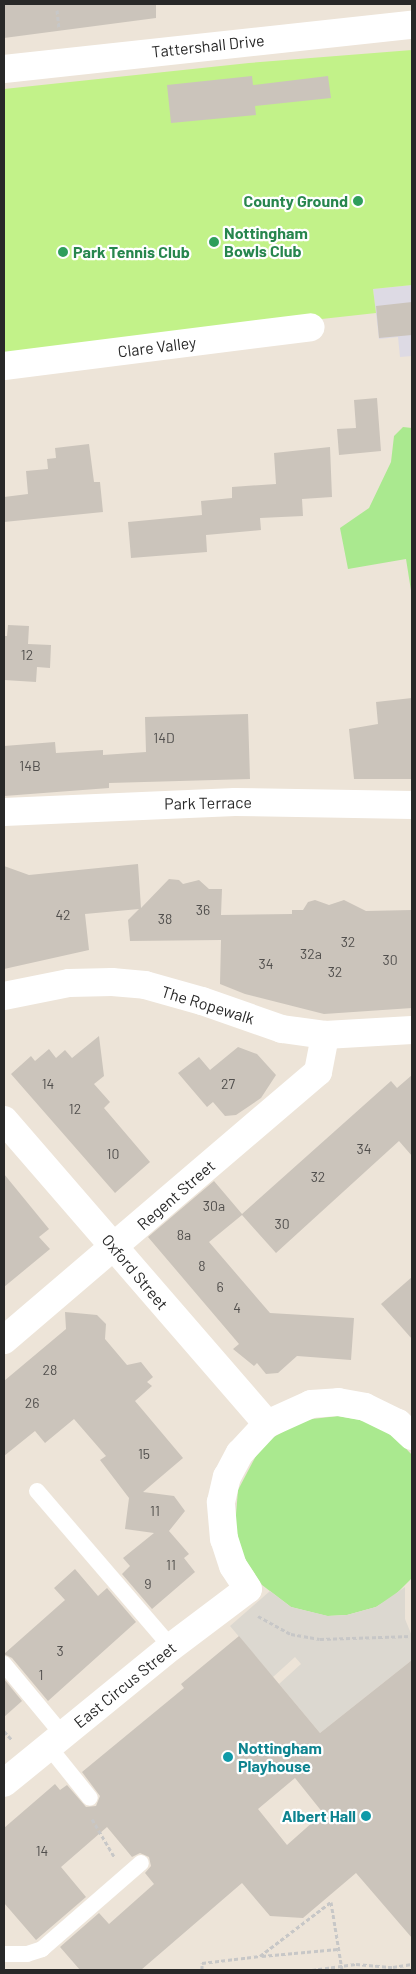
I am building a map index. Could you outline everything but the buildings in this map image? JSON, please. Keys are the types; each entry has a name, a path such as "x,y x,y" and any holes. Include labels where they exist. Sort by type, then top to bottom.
{"street":[{"name":"Tattershall Drive","path":"4,69 412,25"},
{"name":"Clare Valley","path":"4,366 310,327"},
{"name":"Park Terrace","path":"4,812 235,802 412,805"},
{"name":"The Ropewalk","path":"4,996 69,983 112,982 145,986 282,1029 326,1035 412,1030"},
{"name":"Regent Street","path":"4,1340 114,1249 318,1072 326,1035"},
{"name":"Oxford Street","path":"4,1120 267,1424"},
{"path":"248,1589 233,1566 224,1539 222,1502 227,1477 240,1452 267,1424 311,1404 338,1402 365,1407 398,1423 412,1436"},
{"name":"East Circus Street","path":"4,1783 171,1647 248,1589"}],"lane":[{"path":"37,1490 171,1647"},
{"path":"4,1664 56,1741 90,1798"},
{"path":"4,1954 26,1954 42,1949 141,1863"}],"path":[{"path":"57,10 59,28"},
{"path":"248,1589 250,1609 291,1634 320,1639 412,1636"},
{"path":"90,1798 82,1805 106,1838 103,1842 128,1874"},
{"path":"260,1956 331,1902 341,1968"},
{"path":"202,1970 202,1963 338,1949"},
{"path":"312,1970 411,1964"}],"shaded area":[{"path":"412,285 412,356 400,357 398,337 379,339 373,289"},
{"path":"405,1587 405,1619 412,1636 412,1660 320,1733 279,1684 301,1664 295,1657 273,1677 230,1626 270,1591 291,1607 328,1616 347,1615 376,1607"}],"green space":[{"path":"412,50 412,285 373,289 376,313 4,354 4,89 249,63"},
{"path":"403,427 412,428 412,597 406,559 348,569 340,528 369,508 391,462 394,436"},
{"path":"338,1416 366,1421 392,1434 412,1455 412,1578 394,1596 376,1607 347,1615 327,1616 291,1607 262,1585 243,1556 235,1527 238,1490 258,1452 272,1438 304,1420"}],"place":[{"name":"County Ground","path":"358,201"},
{"name":"Nottingham Bowls Club","path":"214,242"},
{"name":"Park Tennis Club","path":"63,252"},
{"name":"Nottingham Playhouse","path":"228,1757"},
{"name":"Albert Hall","path":"366,1816"}]}
